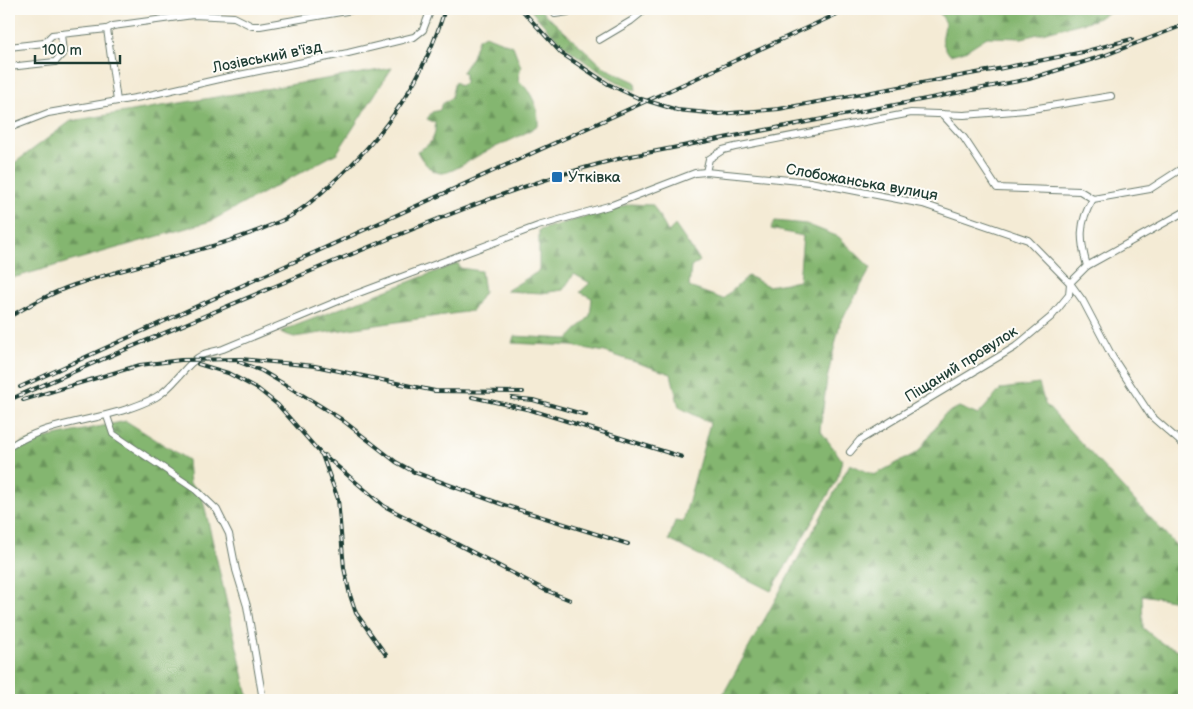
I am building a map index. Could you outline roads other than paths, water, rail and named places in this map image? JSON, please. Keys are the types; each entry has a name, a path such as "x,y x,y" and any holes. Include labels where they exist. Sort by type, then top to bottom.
{"street":[{"path":"228,9 229,17"},
{"path":"9,47 44,42 52,34 107,29 193,15 234,17 252,26 268,26 357,9"},
{"name":"Лозівський в'їзд","path":"9,128 48,113 117,101 348,54 414,37 423,30 431,9"},
{"path":"555,14 588,9"},
{"path":"599,40 631,22 646,9"},
{"path":"107,29 117,101"},
{"path":"9,67 55,62 63,53 61,34"},
{"path":"706,172 709,159 723,150 911,113 942,114 1026,110 1112,96"},
{"path":"942,114 964,138 997,188 1080,191 1093,200"},
{"path":"1087,266 1080,240 1087,209 1093,200 1150,189 1184,167"},
{"name":"Слобожанська вулиця","path":"9,447 62,424 106,416 158,396 204,354 223,349 348,297 538,226 612,204 696,173 706,172 810,182 940,208 1028,240 1083,300 1113,358 1151,416 1184,445"},
{"name":"Піщаний провулок","path":"850,452 860,440 1015,347 1051,316 1069,295 1070,284 1087,266 1184,212"},
{"path":"106,416 113,434 196,490 217,510 229,534 236,570 247,606 264,700"}],"railway":[{"path":"9,317 49,295 74,285 226,242 284,220 298,211 319,195 351,165 386,126 401,104 426,59 445,9"},
{"path":"521,9 561,53 608,84 638,98 677,110 719,114 779,109 998,69 1083,52 1132,39"},
{"path":"20,387 848,9"},
{"path":"9,400 335,261 478,203 551,178 626,157 1029,79 1103,56 1184,25"},
{"path":"23,400 140,365 181,360 241,359 315,366 435,391 523,392"},
{"path":"239,362 262,371 314,402 341,419 396,462 414,472 501,504 628,544"},
{"path":"198,364 228,373 258,389 278,405 322,455 338,499 344,568 350,595 356,613 386,655"},
{"path":"472,397 531,410 682,457"},
{"path":"512,398 533,400 586,415"},
{"path":"324,455 384,506 545,590 570,600"}],"place":[{"name":"Уткiвка","path":"557,177"}]}
